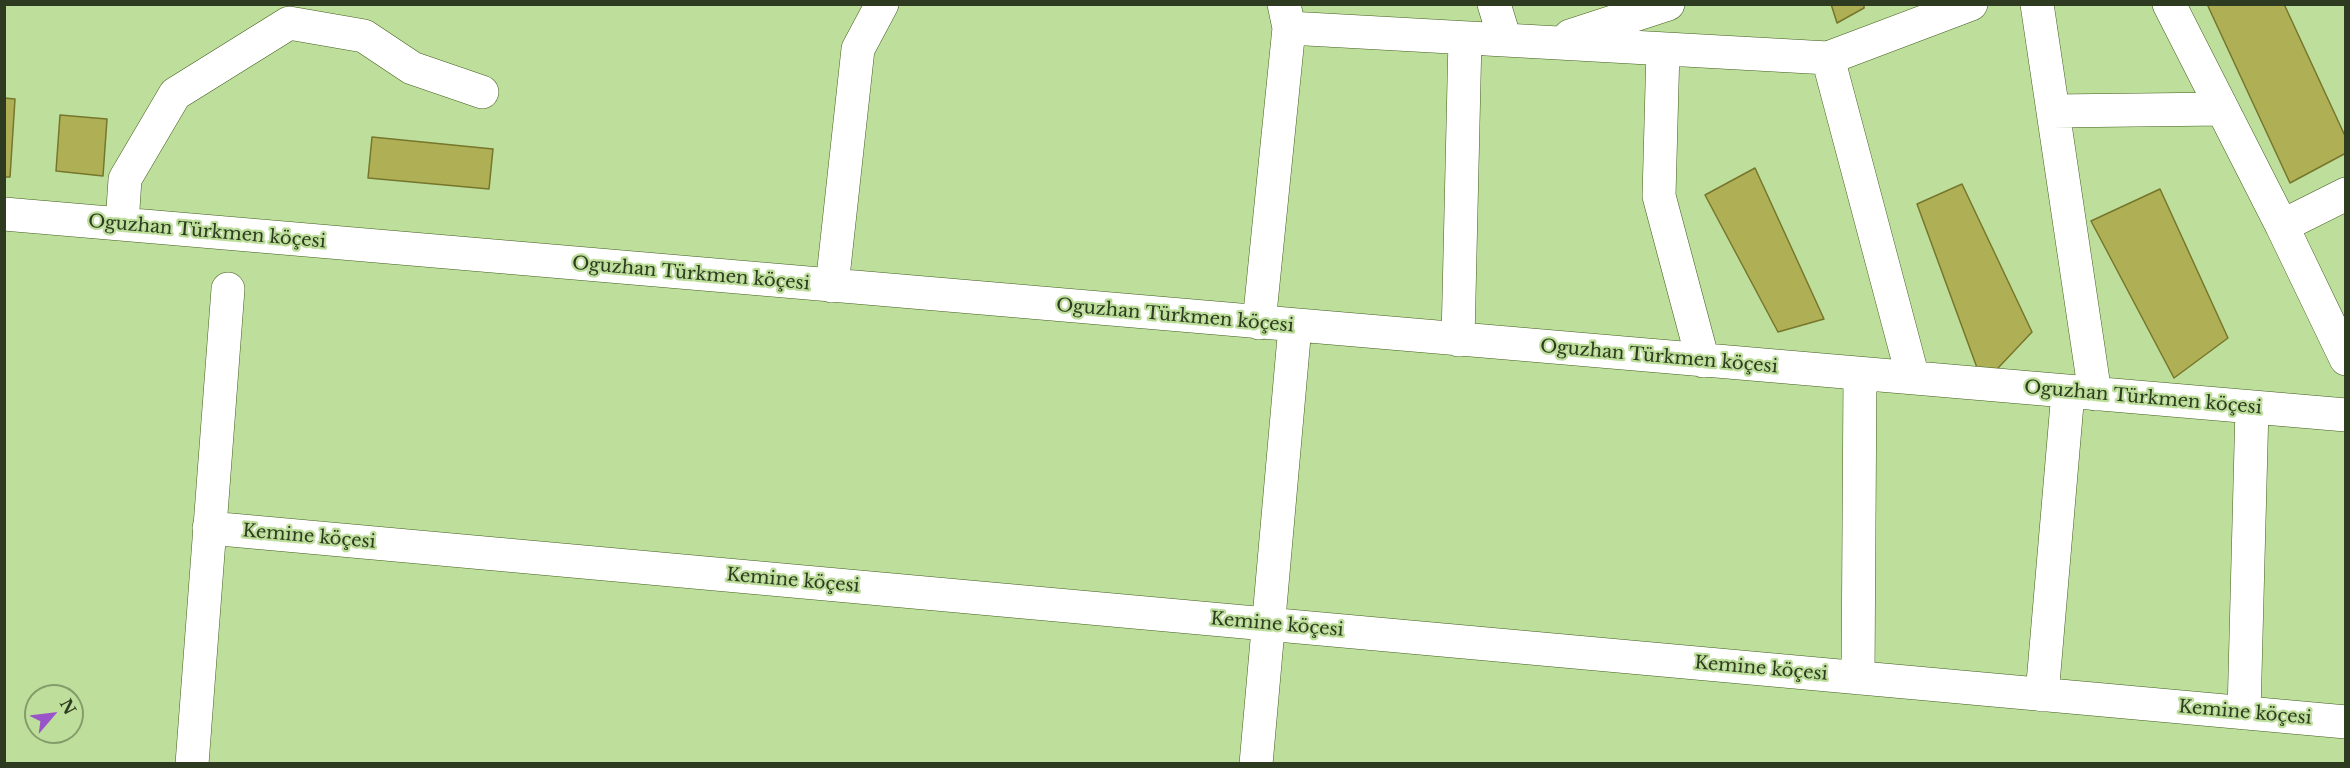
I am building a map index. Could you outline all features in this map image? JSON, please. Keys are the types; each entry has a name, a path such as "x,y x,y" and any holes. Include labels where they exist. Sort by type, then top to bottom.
{"street":[{"path":"832,286 858,49 882,4"},
{"path":"1494,4 1504,40"},
{"path":"1550,43 1668,4"},
{"path":"1258,323 1286,16 1465,38 1828,58 1912,15 1971,4"},
{"path":"2037,4 2053,111 2082,393 2042,695"},
{"path":"2169,4 2282,226 2346,359"},
{"path":"122,224 125,179 175,94 289,23 364,36 412,68 482,92"},
{"path":"1458,340 1465,38"},
{"path":"1663,49 1659,196 1703,361"},
{"path":"1828,58 1913,378"},
{"path":"2053,111 2222,108"},
{"path":"2282,226 2346,194"},
{"name":"Oguzhan Türkmen köçesi","path":"4,214 2346,415"},
{"path":"192,764 228,289"},
{"path":"1256,764 1295,326"},
{"path":"1858,678 1860,374"},
{"path":"2244,713 2252,407"},
{"name":"Kemine köçesi","path":"209,528 2346,722"}],"building":[{"path":"1831,4 1864,4 1864,8 1837,23"},
{"path":"2207,4 2284,4 2346,138 2346,153 2290,183"},
{"path":"4,98 15,99 10,177 4,177"},
{"path":"60,115 107,119 103,176 56,171"},
{"path":"372,137 493,149 489,189 368,178"},
{"path":"1755,168 1824,319 1778,332 1705,195"},
{"path":"1962,184 2032,332 1983,384 1917,204"},
{"path":"2160,189 2228,338 2174,378 2091,221"}]}
